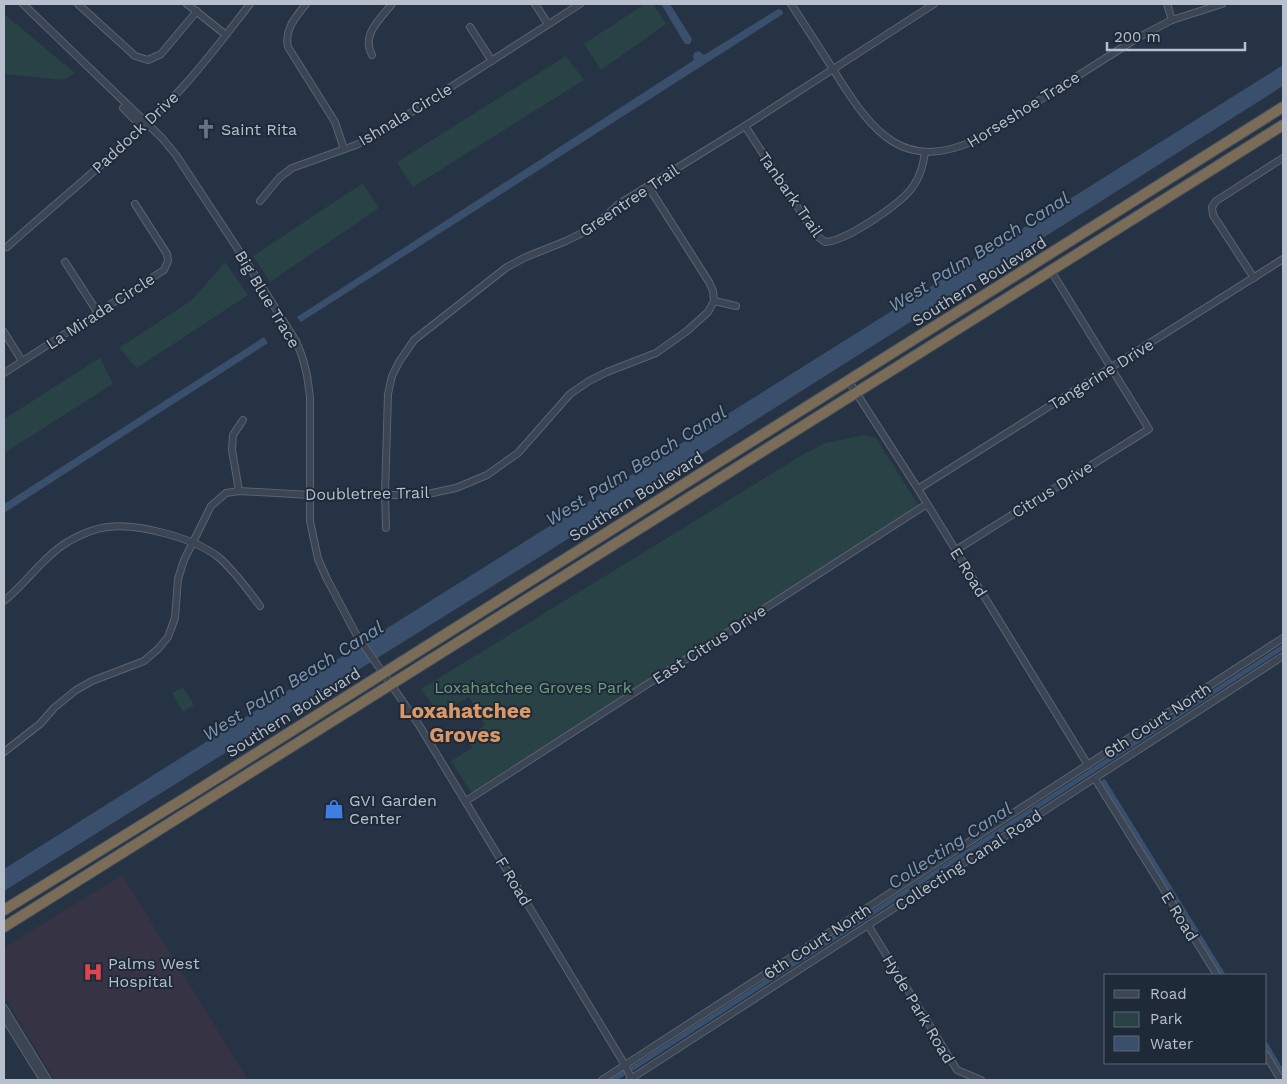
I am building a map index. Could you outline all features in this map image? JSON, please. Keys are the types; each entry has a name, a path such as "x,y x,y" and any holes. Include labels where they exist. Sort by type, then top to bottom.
{"highway":[{"name":"Southern Boulevard","path":"4,910 190,795 380,670 1283,108"},
{"name":"Southern Boulevard","path":"4,927 1283,125"}],"street":[{"name":"Big Blue Trace","path":"23,4 118,98 162,138 176,155 250,266 296,341 308,375 310,397 310,521 318,559 326,579 356,634 392,685"},
{"path":"78,4 132,54 145,60 155,58 161,54 197,11"},
{"path":"187,4 226,35"},
{"name":"Paddock Drive","path":"7,247 138,131 182,87 250,4"},
{"name":"Ishnala Circle","path":"306,4 289,27 287,44 334,122 344,149 376,135 580,4"},
{"path":"372,56 368,46 369,34 392,4"},
{"path":"535,4 548,24"},
{"name":"Horseshoe Trace","path":"791,4 870,124 897,145 925,152 945,151 978,139 1139,37 1172,20 1222,4"},
{"name":"Greentree Trail","path":"386,528 388,394 392,376 414,340 507,267 592,228 619,204 745,126 934,4"},
{"path":"1168,4 1172,20"},
{"path":"470,27 492,60"},
{"path":"118,98 120,104 137,122 138,131"},
{"name":"Tanbark Trail","path":"745,126 817,236 825,242 834,242 844,237 908,194 921,172 925,152"},
{"path":"260,201 280,177 292,168 344,149"},
{"path":"1254,278 1213,215 1212,207 1216,201 1283,158"},
{"path":"648,186 709,282 713,291 714,301 736,306"},
{"name":"La Mirada Circle","path":"4,373 161,272 168,264 167,254 135,204"},
{"name":"Tangerine Drive","path":"918,489 1283,259"},
{"path":"65,262 98,313"},
{"path":"1051,271 1111,367"},
{"name":"Doubletree Trail","path":"239,492 310,495 385,495 423,494 456,488 486,475 518,452 570,394 588,381 656,353 688,331 708,312 714,301"},
{"path":"4,332 22,361"},
{"name":"Citrus Drive","path":"956,550 1149,428 1111,367"},
{"name":"E Road","path":"848,380 918,489 1088,764"},
{"path":"4,752 40,724 54,708 76,690 94,680 144,661 158,650 168,637 175,618 178,579 191,543 211,506 226,493 239,492 232,450 234,435 243,420"},
{"name":"East Citrus Drive","path":"466,802 927,504"},
{"path":"4,601 49,557 68,542 86,533 108,526 145,528 191,543 217,556 260,606"},
{"name":"6th Court North","path":"602,1080 1283,638"},
{"name":"Collecting Canal Road","path":"630,1080 1283,656"},
{"name":"F Road","path":"392,685 422,729 466,802 625,1066 630,1080"},
{"name":"E Road","path":"1095,779 1216,974"},
{"name":"Hyde Park Road","path":"868,925 957,1070 981,1080"},
{"path":"4,1008 48,1080"},
{"path":"4,1032 6,1023"},
{"path":"6,1023 42,1080"},
{"path":"1267,1057 1281,1080"}],"shaded area":[{"name":"Palms West Hospital","path":"122,875 248,1080 55,1080 4,996 4,948"}],"green space":[{"path":"645,4 653,4 666,24 601,70 584,44"},
{"path":"4,14 75,73 63,80 4,74"},
{"path":"566,56 584,80 413,187 397,162"},
{"path":"363,183 379,208 270,282 253,256"},
{"path":"225,262 248,295 137,368 119,348 192,300"},
{"path":"100,358 113,384 4,453 4,419"},
{"name":"Loxahatchee Groves Park","path":"864,435 876,438 919,506 473,795 451,761 472,748 466,738 485,725 469,697 439,715 421,689 804,454 825,443"},
{"path":"183,687 194,705 183,712 172,693"}],"water":[{"path":"661,4 670,4 692,39 690,44 685,44"},
{"path":"778,9 782,10 783,14 301,322 297,317 694,60 695,52 699,51 704,55"},
{"path":"1283,65 1283,86 541,556 4,891 4,869"},
{"path":"264,337 268,343 4,513 4,504"}],"waterway":[{"name":"Collecting Canal","path":"633,1068 1283,647"},
{"path":"1104,782 1222,974"},
{"path":"1267,1047 1283,1074"},
{"name":"Collecting Canal","path":"613,1080 624,1073"}],"place":[{"name":"Saint Rita","path":"206,129"},
{"name":"GVI Garden Center","path":"334,809"},
{"name":"Palms West Hospital","path":"93,972"}],"district":[{"name":"Loxahatchee Groves","path":"465,723"}],"water label":[{"name":"West Palm Beach Canal","path":"979,252"},
{"name":"West Palm Beach Canal","path":"636,466"},
{"name":"West Palm Beach Canal","path":"293,681"}]}
